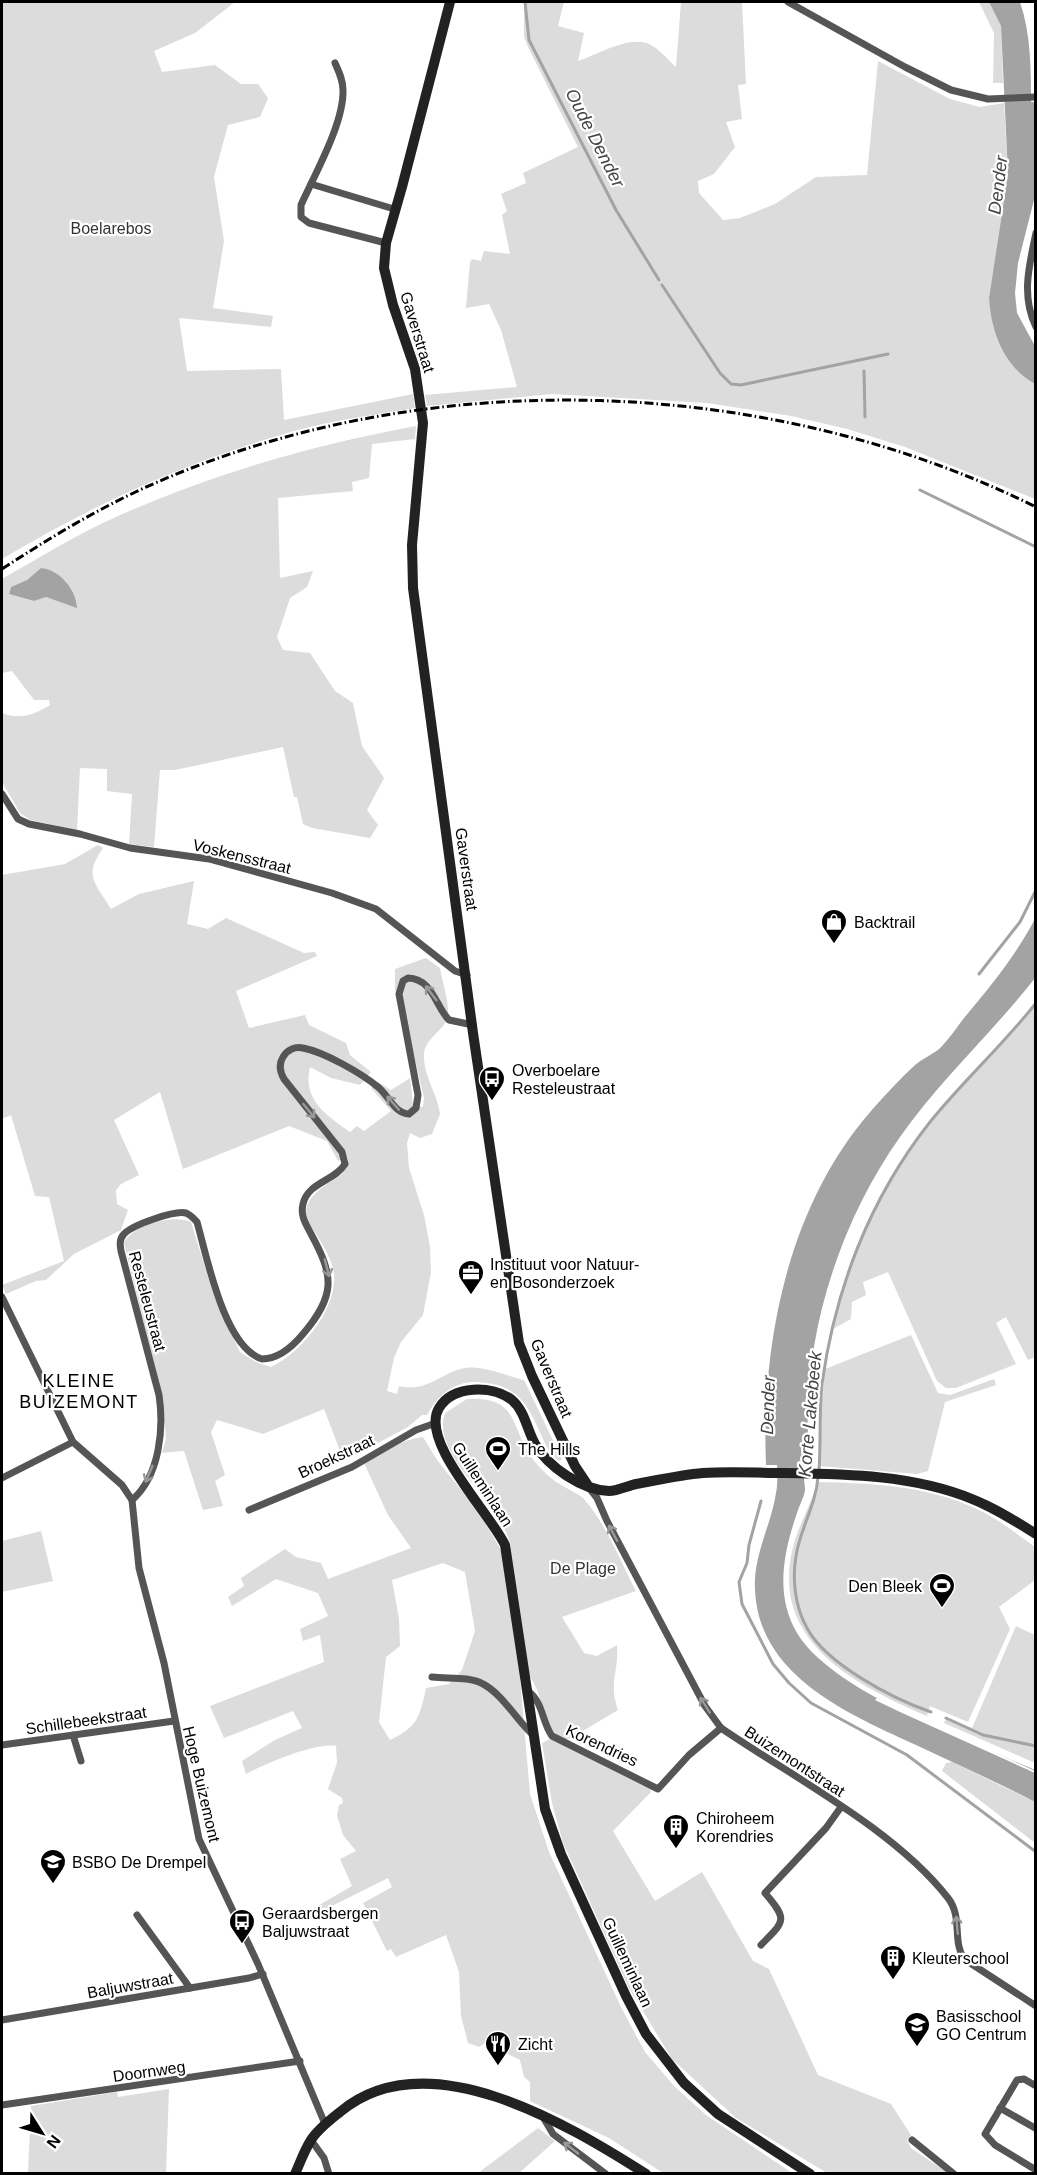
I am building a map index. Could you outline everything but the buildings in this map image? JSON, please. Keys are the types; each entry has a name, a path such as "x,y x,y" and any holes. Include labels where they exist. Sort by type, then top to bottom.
{"main road":[{"name":"Gaverstraat","path":"450,2 394,209 386,243 384,268 393,305 415,369 422,415 422,446 412,545 413,588 473,1025 521,1350 575,1466 588,1486"},
{"path":"433,1424 439,1407 453,1395 472,1389 495,1391 513,1401 525,1418 535,1444 555,1468 588,1486 610,1491 686,1475 749,1472 828,1474 929,1485 971,1498 1000,1512 1035,1534"},
{"name":"Guilleminlaan","path":"433,1424 442,1453 498,1530 505,1545 545,1809 561,1854 646,2034 684,2083 718,2114 810,2174"},
{"path":"295,2174 311,2140 325,2124 348,2105 371,2093 398,2084 420,2083 458,2086 478,2091 543,2116 575,2130 646,2174"}],"street":[{"path":"788,2 935,83 968,96 988,99 1035,97"},
{"path":"335,63 342,79 343,93 336,123 302,206 301,217 309,223 386,243"},
{"path":"311,184 394,209"},
{"path":"1035,233 1027,273 1026,297 1035,327"},
{"name":"Voskensstraat","path":"2,794 18,819 29,824 80,834 120,846 209,859 332,893 376,909 455,971 467,975"},
{"name":"Resteleustraat","path":"132,1500 141,1493 160,1443 162,1417 159,1395 121,1251 120,1240 124,1233 142,1223 178,1212 193,1217 197,1222 215,1288 244,1349 262,1359 278,1355 289,1348 309,1327 329,1287 330,1277 325,1260 304,1221 302,1211 306,1195 345,1164 342,1152 284,1079 280,1070 283,1057 288,1051 302,1047 324,1056 367,1079 380,1088 398,1110 409,1114 416,1108 418,1095 399,994 403,981 408,978 420,980 433,993 449,1020 473,1025"},
{"path":"2,1297 73,1442 122,1485 132,1500"},
{"name":"Broekstraat","path":"249,1510 352,1467 416,1430 433,1424"},
{"path":"2,1478 73,1442"},
{"name":"Buizemontstraat","path":"588,1486 597,1498 606,1521 705,1706 722,1728 883,1836 948,1898 958,1917 960,1952 964,1959 1035,2006"},
{"name":"Hoge Buizemont","path":"132,1500 139,1568 164,1663 199,1839 262,1974 325,2124"},
{"path":"432,1677 485,1684 532,1734"},
{"name":"Korendries","path":"525,1688 537,1698 543,1720 552,1736 659,1788 689,1755 722,1728"},
{"name":"Schillebeekstraat","path":"2,1745 174,1721"},
{"path":"74,1735 81,1761"},
{"path":"760,1945 764,1936 778,1929 782,1919 779,1910 762,1896 826,1828 841,1807"},
{"path":"136,1915 190,1988"},
{"name":"Baljuwstraat","path":"2,2020 262,1974"},
{"name":"Doornweg","path":"2,2105 300,2061"},
{"path":"1035,2086 1024,2079 1017,2080 985,2136 1035,2170"},
{"path":"1000,2108 1035,2128"},
{"path":"543,2116 553,2134 606,2174"},
{"path":"311,2140 324,2158 329,2174"},
{"path":"912,2140 954,2174"}],"green space":[{"name":"Boelarebos","path":"2,2 235,2 195,33 154,51 162,72 215,65 241,84 258,84 268,98 260,117 228,125 214,177 224,241 213,308 273,316 271,327 179,318 187,371 281,369 284,420 413,394 415,408 309,427 217,456 108,502 2,559"},
{"path":"524,2 564,2 558,26 584,33 578,61 618,45 642,42 657,49 676,67 681,2 742,2 746,84 738,85 742,119 726,122 735,147 714,174 698,181 699,193 723,220 740,218 775,204 816,177 867,175 878,61 950,99 980,107 1004,103 1008,174 989,298 990,311 996,336 1007,358 1024,377 1035,384 1035,499 905,447 847,429 791,416 707,403 552,394 427,406 425,395 517,387 501,330 489,304 466,308 470,262 472,259 481,261 484,251 510,254 502,215 507,211 501,194 526,183 523,173 578,147 528,47 524,36"},
{"path":"979,2 989,2 1001,26 1003,83 993,83 994,33"},
{"path":"416,426 415,439 372,444 369,478 352,482 353,491 278,498 280,578 313,571 307,587 290,598 277,637 283,650 310,653 335,691 353,703 362,746 384,778 367,810 378,825 370,838 312,828 303,824 297,797 294,797 283,747 175,770 160,770 154,847 129,844 132,794 107,791 107,769 80,768 77,830 30,820 20,813 2,782 2,713 15,716 27,715 50,705 49,700 34,700 12,671 2,673 2,579 88,530 191,486 302,451","holes":["41,568 60,576 70,587 77,607 46,597 34,601 9,594 11,587 27,580"]},
{"path":"98,845 103,848 94,866 94,879 111,909 139,894 194,881 187,924 208,929 226,918 304,953 315,952 317,956 236,991 249,1028 305,1015 309,1025 346,1043 350,1055 371,1072 360,1085 331,1078 310,1067 308,1079 313,1098 325,1113 350,1132 357,1126 364,1131 391,1111 371,1088 380,1083 391,1090 410,1078 413,1105 423,1107 424,1098 402,1003 395,990 395,969 426,958 440,968 448,1009 447,1020 427,1044 424,1057 426,1072 440,1114 432,1134 420,1138 410,1133 407,1143 409,1168 424,1215 430,1247 431,1272 423,1315 401,1342 394,1358 387,1391 397,1394 399,1386 418,1387 456,1370 472,1367 524,1380 562,1459 559,1461 550,1452 532,1415 519,1397 501,1386 489,1383 466,1383 446,1392 427,1415 422,1415 408,1427 344,1461 324,1409 263,1434 217,1420 211,1432 225,1475 215,1481 223,1506 203,1510 184,1451 162,1453 166,1439 162,1397 124,1243 135,1231 144,1226 174,1219 191,1222 214,1296 240,1352 256,1362 271,1367 294,1352 305,1341 323,1315 330,1302 333,1288 333,1267 327,1252 305,1217 308,1205 321,1188 344,1172 348,1165 347,1156 338,1161 327,1141 289,1126 183,1169 160,1092 114,1120 139,1175 121,1184 116,1190 117,1204 128,1210 121,1230 74,1254 46,1280 36,1281 6,1294 2,1285 64,1261 49,1197 35,1196 11,1115 2,1119 2,875 65,864"},
{"path":"1035,1003 1035,1357 1028,1360 1006,1317 996,1323 1016,1364 956,1388 946,1388 937,1381 888,1272 863,1282 866,1295 852,1302 851,1319 833,1329 839,1301 857,1245 898,1166 932,1120 998,1048"},
{"path":"911,1335 938,1393 950,1395 994,1379 996,1385 945,1402 928,1471 917,1474 819,1466 825,1369"},
{"name":"De Plage","path":"467,1399 484,1399 505,1408 532,1458 546,1474 583,1498 591,1508 606,1531 636,1591 562,1617 584,1653 597,1656 617,1645 614,1692 618,1710 564,1740 556,1734 547,1720 530,1677 520,1678 530,1794 549,1852 621,2007 645,2052 674,2086 706,2115 792,2173 663,2173 609,2138 530,2101 530,2082 524,2077 520,2060 485,2043 479,2047 468,2043 461,2016 459,1972 446,1935 396,1957 391,1949 387,1951 363,1903 392,1887 388,1878 316,1914 314,1908 352,1886 340,1859 356,1851 343,1835 337,1816 339,1805 343,1803 342,1798 328,1789 337,1763 336,1746 303,1750 246,1774 242,1761 275,1740 302,1728 293,1711 224,1738 210,1706 324,1662 320,1635 303,1641 300,1629 328,1616 318,1593 276,1579 232,1606 228,1597 244,1586 241,1578 285,1549 296,1557 321,1563 328,1579 411,1548 388,1515 364,1463 400,1443 423,1437 437,1460 479,1512 502,1552 511,1547 505,1530 495,1513 457,1462 448,1445 443,1429 445,1413","holes":["443,1563 465,1572 475,1631 462,1670 449,1684 426,1688 416,1720 407,1730 390,1740 379,1722 386,1657 400,1646 399,1619 392,1580"]},
{"name":"Den Bleek","path":"818,1482 899,1487 939,1495 985,1513 1035,1547 1035,1580 999,1607 1010,1629 968,1722 930,1706 927,1716 872,1690 847,1674 824,1655 806,1634 794,1609 789,1580 793,1547"},
{"path":"41,1531 53,1581 2,1592 2,1541"},
{"path":"1016,1626 1035,1635 1035,1763 944,1723 946,1718 972,1728"},
{"path":"550,1739 650,1789 651,1792 613,1831 655,1901 702,1872 753,1961 769,1969 818,2075 891,2104 911,2135 907,2140 911,2148 948,2173 827,2173 736,2118 672,2059 629,1988 563,1843 552,1803 542,1743"},
{"path":"952,1762 1035,1802 1035,1843 942,1771 946,1763"},
{"path":"169,2089 166,2173 28,2173 31,2106 117,2092 118,2097"},
{"path":"538,2128 555,2141 519,2173 478,2173"}],"water":[{"path":"989,2 1020,2 1028,39 1031,102 1034,102 1035,196 1018,263 1015,293 1017,313 1035,346 1035,384 1024,377 1007,358 996,336 990,311 989,298 1008,174 1001,26"},
{"path":"41,568 54,572 66,582 74,594 77,608 46,597 34,601 9,594 11,587 27,580"},
{"name":"Dender","path":"1035,919 1035,978 932,1096 900,1137 858,1209 841,1248 817,1329 811,1371 808,1413 809,1454 804,1467 805,1491 785,1556 784,1587 785,1603 790,1618 797,1633 815,1655 871,1695 941,1730 1035,1770 1035,1802 863,1720 812,1688 790,1669 772,1647 760,1620 755,1577 777,1486 777,1465 766,1465 769,1372 775,1324 800,1233 819,1189 842,1148 898,1081 945,1043 1002,970"}],"pier":[{"path":"877,1698 1035,1771 1035,1773 875,1700"}],"waterway":[{"name":"Oude Dender","path":"525,2 529,40 616,210 659,280"},
{"name":"Oude Dender","path":"662,285 720,373 731,384 741,385 888,354"},
{"path":"864,371 865,417"},
{"path":"920,490 1036,547"},
{"path":"979,974 1020,922 1036,890"},
{"name":"Korte Lakebeek","path":"819,1470 821,1395 828,1349 846,1279 873,1213 909,1151 930,1122 1036,1003"},
{"name":"Korte Lakebeek","path":"818,1477 817,1487 798,1546 795,1565 795,1593 803,1620 816,1641 845,1667 880,1689 931,1712"},
{"path":"761,1501 749,1545 747,1563 739,1582 742,1604 773,1664 811,1703 907,1755 1036,1852"},
{"name":"Korte Lakebeek","path":"946,1718 983,1735 1036,1746"}],"railway":[{"path":"2,569 125,497 250,447 361,419 476,404 592,400 708,409 821,430 931,463 1036,507"}],"place":[{"name":"Backtrail","path":"834,945"},
{"name":"Overboelare Resteleustraat","path":"492,1102"},
{"name":"Instituut voor Natuur- en Bosonderzoek","path":"471,1296"},
{"name":"The Hills","path":"498,1472"},
{"name":"Den Bleek","path":"942,1609"},
{"name":"Chiroheem Korendries","path":"676,1850"},
{"name":"BSBO De Drempel","path":"53,1885"},
{"name":"Geraardsbergen Baljuwstraat","path":"242,1945"},
{"name":"Kleuterschool","path":"893,1981"},
{"name":"Basisschool GO Centrum","path":"917,2048"},
{"name":"Zicht","path":"498,2067"}],"district":[{"name":"KLEINE BUIZEMONT","path":"79,1391"}]}
